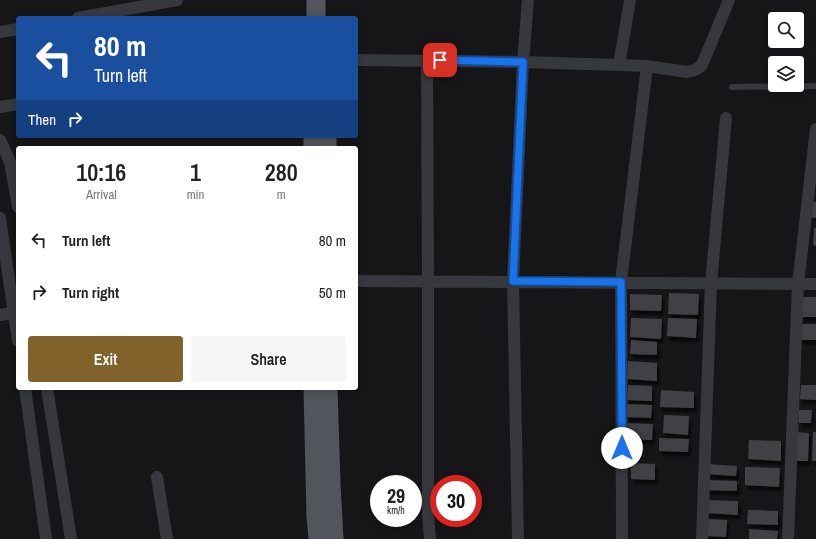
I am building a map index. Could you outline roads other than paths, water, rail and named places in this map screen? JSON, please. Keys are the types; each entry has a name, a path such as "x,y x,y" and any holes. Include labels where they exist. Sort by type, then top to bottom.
{"main road":[{"path":"316,0 316,16"},
{"path":"329,0 329,16"},
{"path":"313,390 316,516 318,539"},
{"path":"328,390 334,539"}],"street":[{"path":"89,16 177,0"},
{"path":"518,539 513,281 523,62 528,0"},
{"path":"619,65 630,0"},
{"path":"358,60 427,60 648,66 687,72 695,70 702,65 729,0"},
{"path":"0,32 16,29"},
{"path":"427,60 428,515 430,539"},
{"path":"622,539 621,282 648,66"},
{"path":"0,107 16,104"},
{"path":"702,539 711,283 726,118"},
{"path":"788,539 798,284 816,129"},
{"path":"0,140 10,162 16,196"},
{"path":"0,218 16,312 0,315"},
{"path":"358,281 816,284"},
{"path":"25,390 46,539"},
{"path":"47,390 71,539"},
{"path":"157,477 167,539"}],"lane":[{"path":"732,87 816,86"}]}
